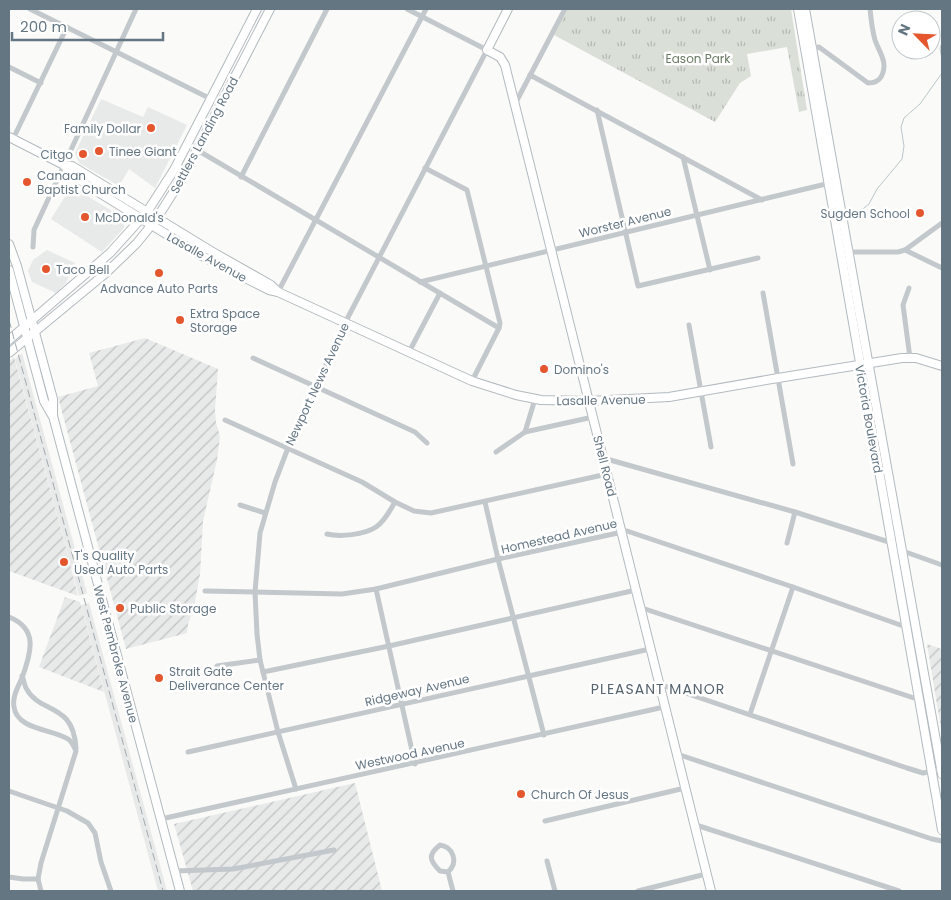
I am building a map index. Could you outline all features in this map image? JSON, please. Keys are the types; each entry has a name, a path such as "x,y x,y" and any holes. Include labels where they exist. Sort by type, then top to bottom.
{"main road":[{"name":"Settlers Landing Road","path":"9,340 110,253 147,212 164,187 257,9"},
{"name":"Settlers Landing Road","path":"9,353 106,273 152,226 174,193 270,9"},
{"name":"Newport News Avenue","path":"487,50 508,9"},
{"name":"Victoria Boulevard","path":"798,9 809,50"},
{"name":"Victoria Boulevard","path":"805,9 809,50 832,182 840,252 942,830"},
{"name":"Shell Road","path":"487,50 502,59 515,104 711,891"},
{"name":"Lasalle Avenue","path":"11,138 64,165 72,166 211,251 271,285 278,292"},
{"name":"Lasalle Avenue","path":"64,165 69,172 90,187 224,269 472,381 502,391 559,401 589,402 649,399 910,358 942,366"},
{"name":"Victoria Boulevard","path":"832,182 850,252 942,771"},
{"name":"West Pembroke Avenue","path":"9,244 15,257 53,400 53,416 180,891"},
{"name":"West Pembroke Avenue","path":"9,270 44,401 53,416"}],"street":[{"path":"30,9 210,99"},
{"path":"32,247 34,230 136,9"},
{"path":"241,177 327,9"},
{"path":"406,9 487,50"},
{"path":"278,292 426,9"},
{"path":"515,104 565,9"},
{"path":"809,50 818,47 868,83 874,83 879,80 884,67 884,59 875,40 870,9"},
{"path":"11,138 41,82 67,27"},
{"name":"Newport News Avenue","path":"296,789 278,732 260,660 257,634 255,592 258,549 265,513 288,448 345,323 487,50"},
{"path":"9,67 41,82"},
{"path":"530,75 762,200"},
{"path":"597,110 638,286 758,258"},
{"path":"187,144 499,328"},
{"path":"682,157 710,270"},
{"path":"425,168 467,190 500,323 472,381"},
{"name":"Worster Avenue","path":"420,282 832,182"},
{"path":"840,252 898,252 905,250 942,224"},
{"path":"905,250 942,268"},
{"path":"909,288 903,305 910,358"},
{"path":"409,352 440,293"},
{"path":"763,293 793,464"},
{"path":"689,325 711,447"},
{"path":"253,358 415,432 427,443"},
{"path":"525,432 535,398"},
{"path":"496,452 525,432 593,417"},
{"path":"225,420 362,482 414,512 431,513 607,474"},
{"path":"603,458 795,512 891,542 902,552 942,565"},
{"path":"327,534 342,536 371,530 377,527 383,520 395,502"},
{"path":"485,502 544,734"},
{"path":"240,506 265,513"},
{"path":"787,543 795,512"},
{"name":"Homestead Avenue","path":"205,591 342,594 376,589 498,559 621,532 632,533 906,627"},
{"path":"750,714 793,587"},
{"path":"376,589 415,764"},
{"path":"263,672 389,646 636,590"},
{"path":"639,606 920,700"},
{"path":"9,617 19,621 30,637 30,651 15,696 14,708 18,717 37,728 60,734 70,740 76,751"},
{"name":"Ridgeway Avenue","path":"188,752 650,649"},
{"path":"217,666 260,660"},
{"path":"22,676 26,689 39,702 54,709 69,721 76,737 76,751 41,863 38,879 41,891"},
{"path":"659,684 907,768 921,772 942,771"},
{"name":"Westwood Avenue","path":"161,820 664,707"},
{"path":"676,754 942,841"},
{"path":"545,821 685,788"},
{"path":"9,791 58,808 77,816 88,824 94,833 111,891"},
{"path":"693,824 899,891"},
{"path":"440,845 447,846 452,851 454,860 452,868 448,872 440,871 433,864 432,852 440,845"},
{"path":"174,871 233,870 334,850"},
{"path":"547,860 554,891"},
{"path":"448,872 453,891"},
{"path":"638,891 706,874"},
{"path":"9,877 38,879"}],"shaded area":[{"path":"101,99 143,117 148,107 187,125 155,188 129,169 119,186 79,163 75,153"},
{"path":"69,190 77,190 124,218 124,228 102,252 51,219"},
{"path":"47,250 75,263 66,283 56,293 32,282 28,271 33,260"},
{"path":"145,338 218,369 215,410 220,436 217,460 203,521 200,574 187,633 126,649 58,397 98,386 89,353"},
{"path":"22,353 87,593 79,596 15,359"},
{"path":"14,357 78,596 9,571 9,362"},
{"path":"65,597 80,602 104,692 39,667"},
{"path":"89,603 167,891 158,891 81,605"},
{"path":"927,644 942,649 942,735"},
{"path":"355,783 382,891 193,891 174,824"}],"green space":[{"name":"Eason Park","path":"568,9 791,9 807,110 799,112 787,47 747,54 751,76 740,83 715,122 554,35"}],"waterway":[{"path":"942,43 940,48 942,59"},
{"path":"852,218 869,204 877,189 902,159 904,146 901,127 904,118 920,104 942,73"}],"railway":[{"path":"9,320 163,891"}],"place":[{"name":"Family Dollar","path":"151,128"},
{"name":"Tinee Giant","path":"99,151"},
{"name":"Citgo","path":"83,154"},
{"name":"Canaan Baptist Church","path":"27,182"},
{"name":"Sugden School","path":"920,213"},
{"name":"McDonald's","path":"85,217"},
{"name":"Taco Bell","path":"46,269"},
{"name":"Advance Auto Parts","path":"159,273"},
{"name":"Extra Space Storage","path":"180,320"},
{"name":"Domino's","path":"544,369"},
{"name":"T's Quality Used Auto Parts","path":"64,562"},
{"name":"Public Storage","path":"120,608"},
{"name":"Strait Gate Deliverance Center","path":"159,678"},
{"name":"Church Of Jesus","path":"521,794"}],"district":[{"name":"PLEASANT MANOR","path":"658,689"}]}
